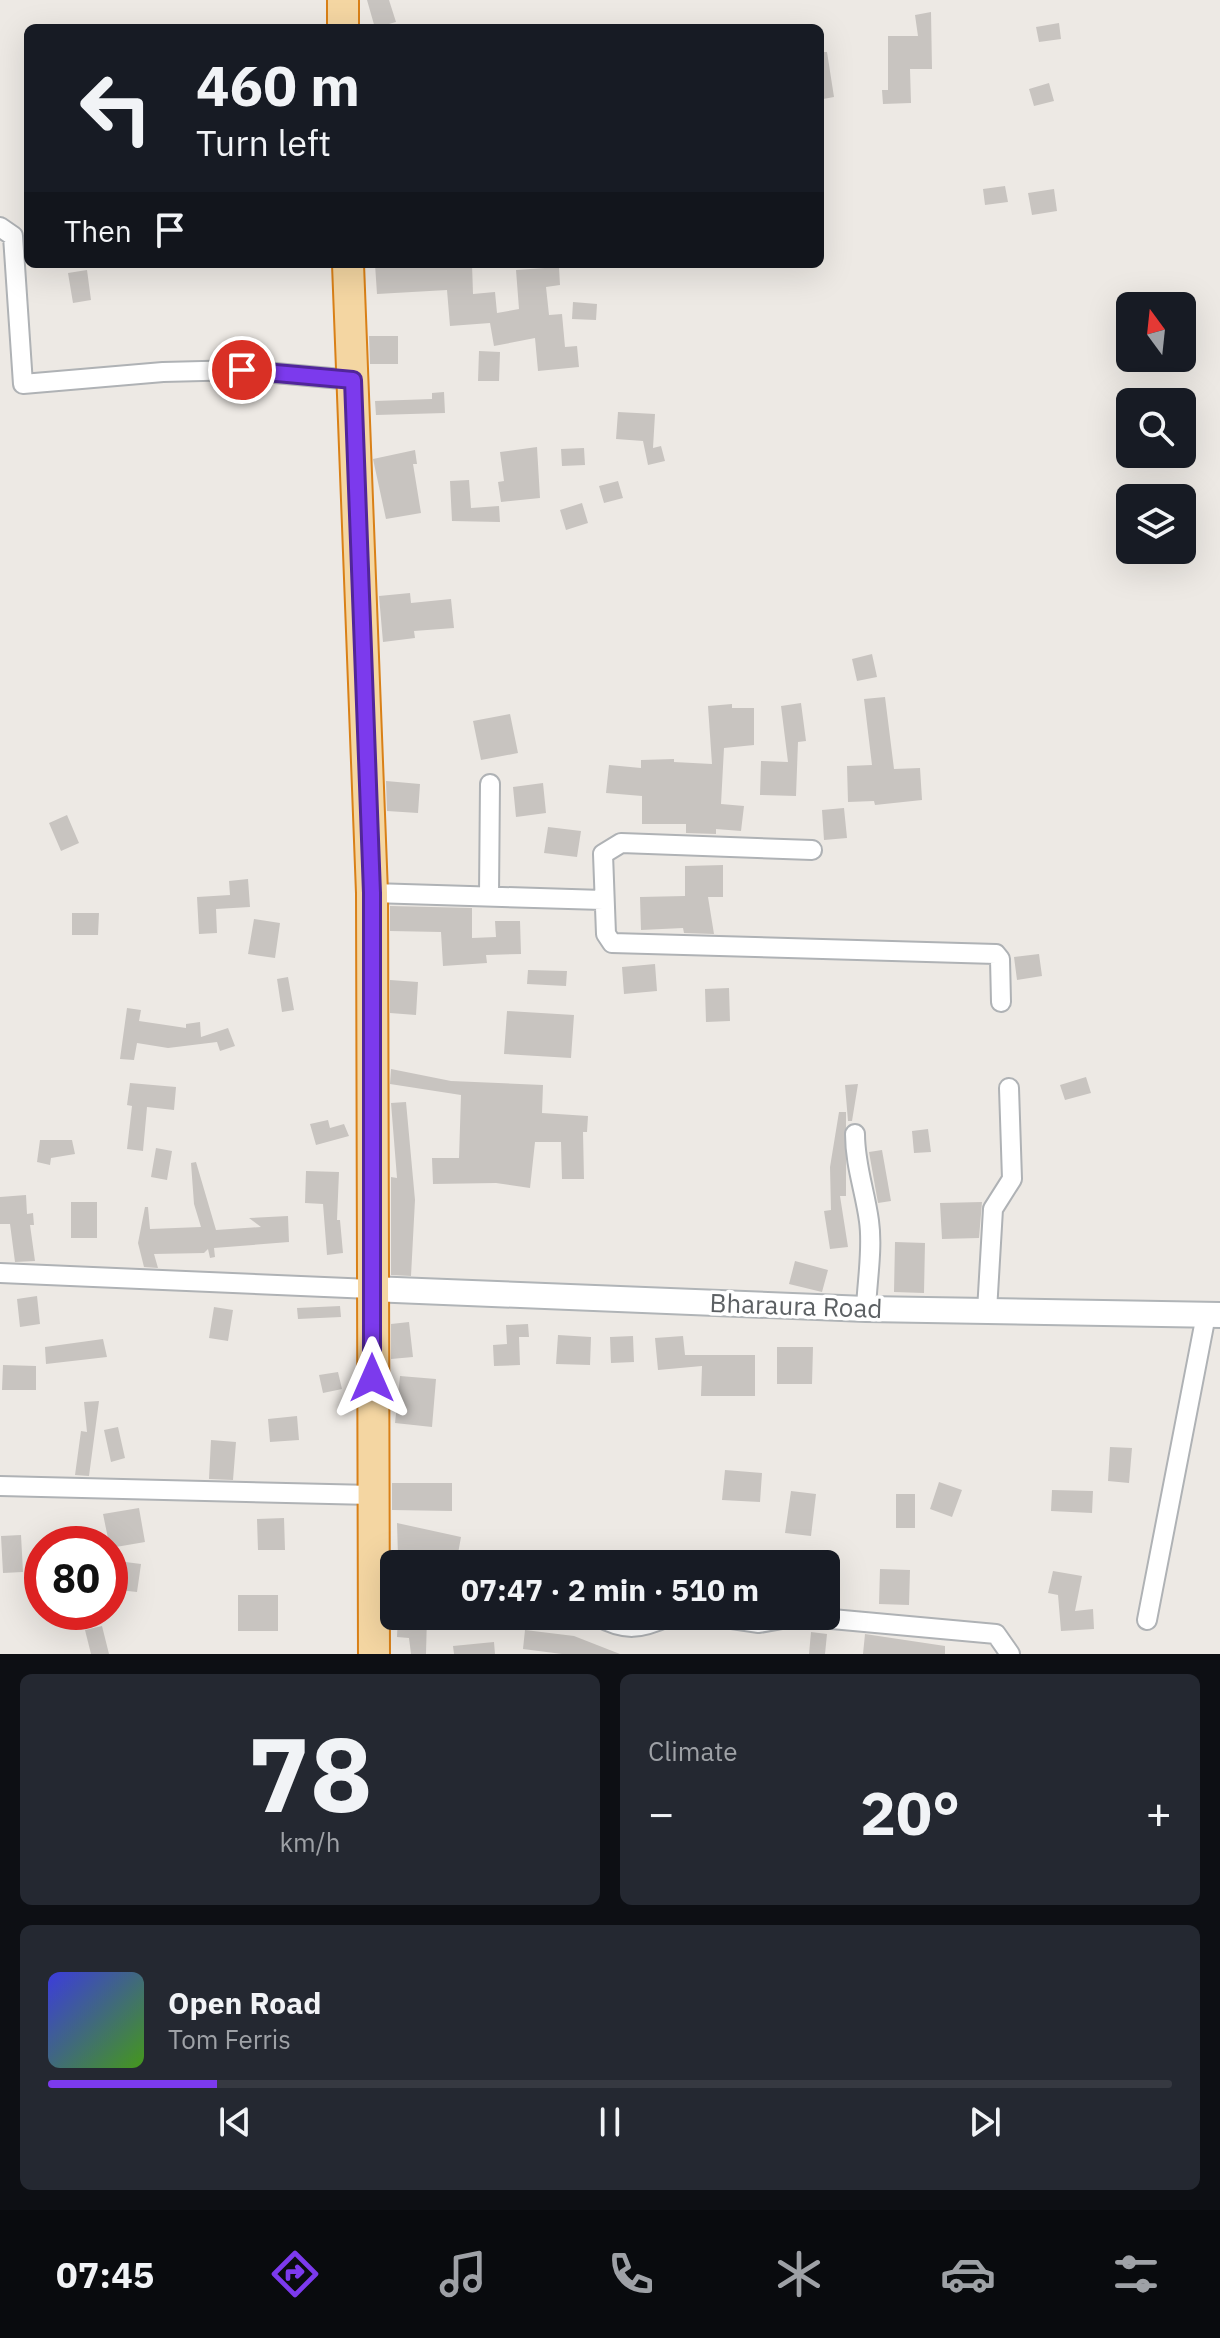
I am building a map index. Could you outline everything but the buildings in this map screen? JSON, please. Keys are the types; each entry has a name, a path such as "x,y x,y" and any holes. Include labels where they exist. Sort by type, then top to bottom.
{"highway":[{"path":"343,0 343,24"},
{"path":"348,268 372,893 372,1495 380,1553"},
{"path":"374,1654 380,1601"}],"main road":[{"name":"Bharaura Road","path":"371,1289 866,1309 1213,1315"}],"street":[{"path":"0,227 13,236 23,384 163,372 242,370 353,380"},
{"path":"489,895 490,784"},
{"path":"812,850 621,843 603,854 606,934 612,943 996,954 1000,959 1001,1002"},
{"path":"372,893 603,900"},
{"path":"987,1311 993,1209 1012,1179 1009,1088"},
{"path":"855,1134 855,1163 862,1179 870,1224 866,1309"},
{"path":"0,1273 371,1289"},
{"path":"1147,1620 1213,1315"},
{"path":"0,1486 372,1495"},
{"path":"840,1620 996,1634 1010,1654"}],"route":[{"path":"242,370 353,380 372,893 372,1378"}]}
